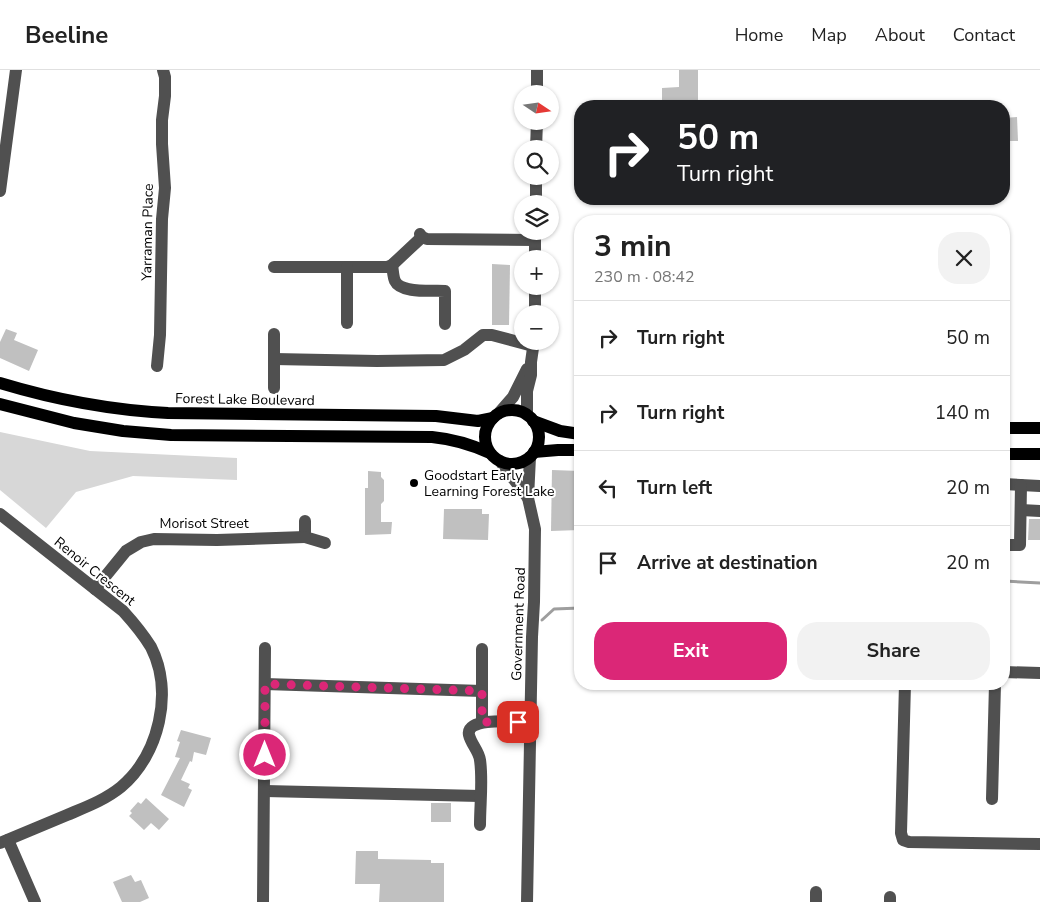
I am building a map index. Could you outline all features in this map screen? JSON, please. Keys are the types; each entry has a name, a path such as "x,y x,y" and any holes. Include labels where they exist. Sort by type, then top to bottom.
{"main road":[{"name":"Forest Lake Boulevard","path":"0,383 38,395 128,411 436,416 478,421 496,416"},
{"path":"0,404 74,424 123,432 432,437 460,441 490,453 500,462 515,464 532,455 558,450 574,450"},
{"path":"490,453 485,439 488,424 496,416 514,410 560,432 574,433"},
{"path":"530,418 537,428 538,436 538,445 532,455"},
{"path":"1010,428 1040,428"},
{"path":"1010,454 1040,454"}],"street":[{"path":"0,191 16,70"},
{"name":"Yarraman Place","path":"157,366 160,335 162,219 166,188 162,144 165,96 163,70"},
{"path":"537,70 537,85"},
{"path":"274,267 387,267 392,265 421,236 514,236"},
{"path":"392,265 395,281 406,290 445,291 445,324"},
{"path":"346,323 347,267"},
{"path":"274,334 274,388"},
{"path":"274,359 444,360 464,350 482,335 514,340"},
{"path":"496,416 513,397 530,362 533,350"},
{"path":"530,362 531,375 526,399 530,418"},
{"name":"Government Road","path":"527,902 535,529 528,498 532,455"},
{"name":"Government Road","path":"500,462 528,498"},
{"path":"1010,484 1040,486"},
{"path":"1010,545 1020,545 1022,485"},
{"path":"1021,510 1040,511"},
{"name":"Renoir Crescent","path":"0,514 122,611 138,628 151,648 159,669 162,699 160,717 152,745 143,762 122,786 101,800 4,841"},
{"path":"305,521 305,537"},
{"name":"Morisot Street","path":"95,589 126,551 147,540 305,537 325,543"},
{"path":"263,902 265,648"},
{"path":"482,649 482,722"},
{"path":"1010,672 1040,673"},
{"path":"265,684 482,691"},
{"path":"905,690 901,833 903,840 909,842 1040,844"},
{"path":"992,799 995,690"},
{"path":"480,825 480,760 468,733 474,724 482,722 530,722"},
{"path":"265,791 480,796"},
{"path":"4,841 35,902"}],"shaded area":[{"path":"0,432 90,451 237,458 237,480 133,476 76,492 46,528 0,490"}],"building":[{"path":"679,70 698,70 698,100 662,100 662,88 679,87"},
{"path":"1017,117 1018,141 1010,141 1010,118"},
{"path":"492,264 510,265 509,325 492,325"},
{"path":"6,329 17,333 14,340 38,350 29,371 0,358 0,342"},
{"path":"552,470 574,471 574,530 551,531"},
{"path":"368,471 381,472 381,477 384,480 381,522 392,522 391,534 365,535 365,488 368,488"},
{"path":"444,509 482,509 482,514 489,514 488,540 443,539"},
{"path":"1029,519 1040,519 1040,540 1028,540"},
{"path":"181,730 211,738 206,755 194,752 192,762 190,761 181,780 190,784 188,788 192,790 184,807 161,795 180,758 175,757 180,742 177,741"},
{"path":"146,798 169,819 159,830 151,823 144,830 129,816 132,813 130,811 138,802 141,804"},
{"path":"431,803 451,803 451,822 431,822"},
{"path":"356,851 378,851 378,859 431,860 431,863 444,863 444,902 379,902 380,884 355,884"},
{"path":"131,875 135,882 141,880 149,898 140,902 122,902 113,882"}],"waterway":[{"path":"1010,581 1040,583"},
{"path":"542,620 554,609 574,608"}],"place":[{"name":"Goodstart Early Learning Forest Lake","path":"414,483"}],"route":[{"path":"265,755 265,684 482,691 482,722 518,722"}]}
